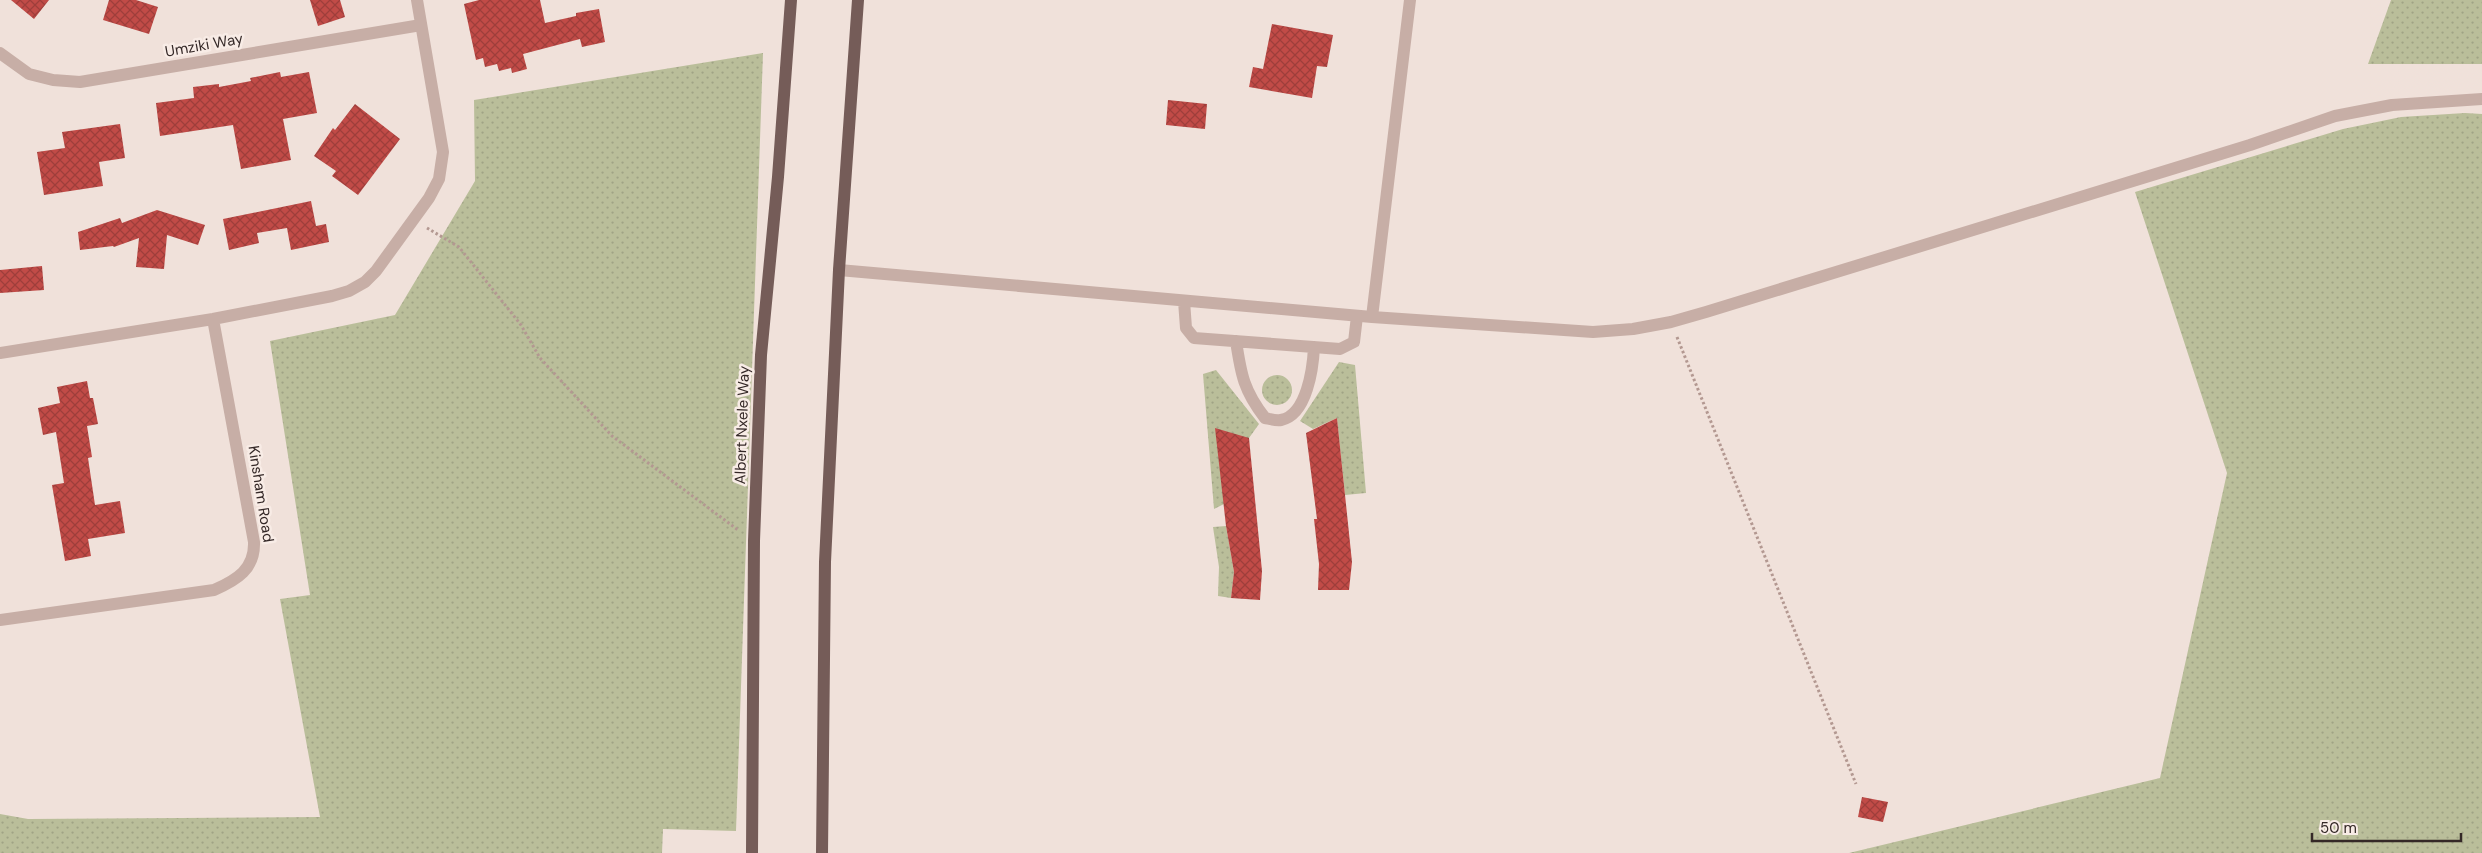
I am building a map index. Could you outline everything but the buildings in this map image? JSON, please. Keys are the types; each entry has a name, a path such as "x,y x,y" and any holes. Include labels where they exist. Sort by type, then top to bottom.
{"main road":[{"name":"Albert Nxele Way","path":"752,853 754,541 761,355 778,177 791,0"},
{"path":"822,853 825,562 839,270 858,0"}],"street":[{"path":"0,354 213,319 349,290 364,282 376,271 414,219 429,198 439,179 443,152 417,0"},
{"path":"1372,317 1410,0"},
{"name":"Umziki Way","path":"0,53 29,74 53,80 80,82 421,25"},
{"path":"839,270 1357,316 1593,332 1633,329 1671,322 2250,145 2335,116 2392,105 2482,99"},
{"path":"1184,301 1186,328 1194,338 1340,349 1354,342 1357,316"},
{"name":"Kinsham Road","path":"0,620 214,590 231,583 250,567 255,550 254,542 213,319"},
{"path":"1236,341 1241,377 1254,403 1265,418 1280,420 1293,415 1303,397 1312,376 1314,347"}],"path":[{"path":"414,219 459,247 522,325 540,358 612,436 754,541"},
{"path":"1671,322 1856,784"}],"green space":[{"path":"2391,0 2482,0 2482,64 2368,64"},
{"path":"763,53 736,831 663,829 662,853 0,853 0,814 28,819 320,817 280,599 310,595 270,341 395,315 475,181 474,100"},
{"path":"2465,113 2482,114 2482,853 1849,853 2160,778 2227,473 2135,192 2343,129 2401,117"},
{"path":"1339,362 1355,365 1366,493 1345,495 1337,418 1313,429 1300,421"},
{"path":"1216,370 1259,424 1249,438 1224,504 1214,509 1203,374"},
{"path":"1277,375 1288,379 1292,390 1288,401 1277,405 1266,401 1262,390 1266,379"},
{"path":"1226,526 1234,572 1231,598 1218,596 1219,567 1213,527"}]}
